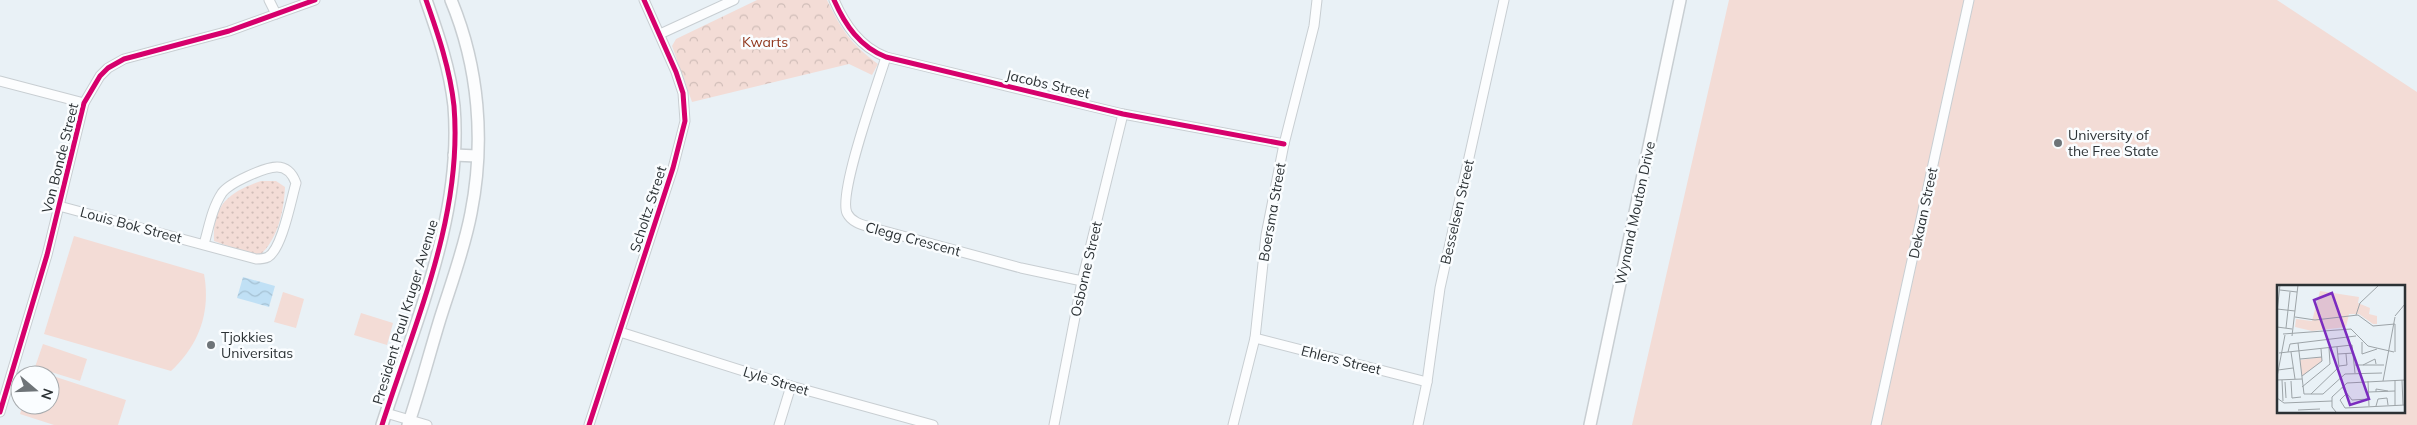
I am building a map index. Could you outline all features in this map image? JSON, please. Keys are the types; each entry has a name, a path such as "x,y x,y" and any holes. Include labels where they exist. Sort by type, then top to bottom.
{"street":[{"path":"269,0 276,14"},
{"name":"Von Bonde Street","path":"0,412 47,255 84,103 100,76 116,63 229,31 315,0"},
{"name":"President Paul Kruger Avenue","path":"382,425 439,248 450,200 455,124 448,70 426,0"},
{"path":"408,423 461,256 471,212 477,156 479,135 475,84 467,49 451,0"},
{"name":"Scholtz Street","path":"589,425 680,145 685,121 683,93 676,72 644,0"},
{"path":"660,34 734,0"},
{"name":"Jacobs Street","path":"834,0 847,24 864,45 886,57 1123,114 1284,144"},
{"name":"Boersma Street","path":"1234,425 1255,338 1266,235 1284,144 1314,26 1317,0"},
{"name":"Besselsen Street","path":"1418,425 1427,382 1440,288 1504,0"},
{"name":"Wynand Mouton Drive","path":"1590,425 1680,0"},
{"name":"Dekaan Street","path":"1876,425 1969,0"},
{"name":"Clegg Crescent","path":"886,57 858,146 845,199 847,213 856,222 872,228 1021,268 1082,281"},
{"path":"0,80 84,103"},
{"name":"Osborne Street","path":"1054,425 1082,281 1123,114"},
{"path":"454,155 477,156"},
{"name":"Louis Bok Street","path":"59,206 256,259 269,257 278,242 296,184 294,176 284,168 277,167 243,178 230,186 223,192 214,208 204,244"},
{"name":"Lyle Street","path":"620,332 791,386 933,425"},
{"name":"Ehlers Street","path":"1255,338 1427,382"},
{"path":"778,425 791,386"},
{"path":"386,413 408,423 427,425"}],"green space":[{"name":"Kwarts","path":"757,0 827,0 848,36 860,50 878,64 872,75 849,64 692,102 672,46 676,39"},
{"name":"University of the Free State","path":"1729,0 2277,0 2417,92 2417,425 1632,425"},
{"path":"261,181 276,181 285,187 279,224 276,233 266,248 260,255 214,241 216,218 225,201 240,190"},
{"path":"74,236 204,274 206,302 201,327 189,350 171,371 44,334"},
{"path":"283,292 304,299 296,328 274,322"},
{"path":"361,313 393,323 387,345 354,335"},
{"path":"43,344 87,359 80,381 60,375 60,365 36,365"},
{"path":"60,378 126,400 118,425 54,425 23,415 60,415"}],"water":[{"path":"243,277 275,286 269,307 237,298"}],"cycle path":[{"path":"0,412 47,255 84,103 100,76 108,68 124,59 229,31 315,0"},
{"path":"382,425 434,268 451,188 455,147 454,106 447,65 426,0"},
{"path":"589,425 673,168 685,121 683,93 676,72 644,0"},
{"path":"834,0 854,34 868,47 886,57 1123,114 1284,144"}],"place":[{"name":"University of the Free State","path":"2058,143"},
{"name":"Tjokkies Universitas","path":"211,345"}]}
